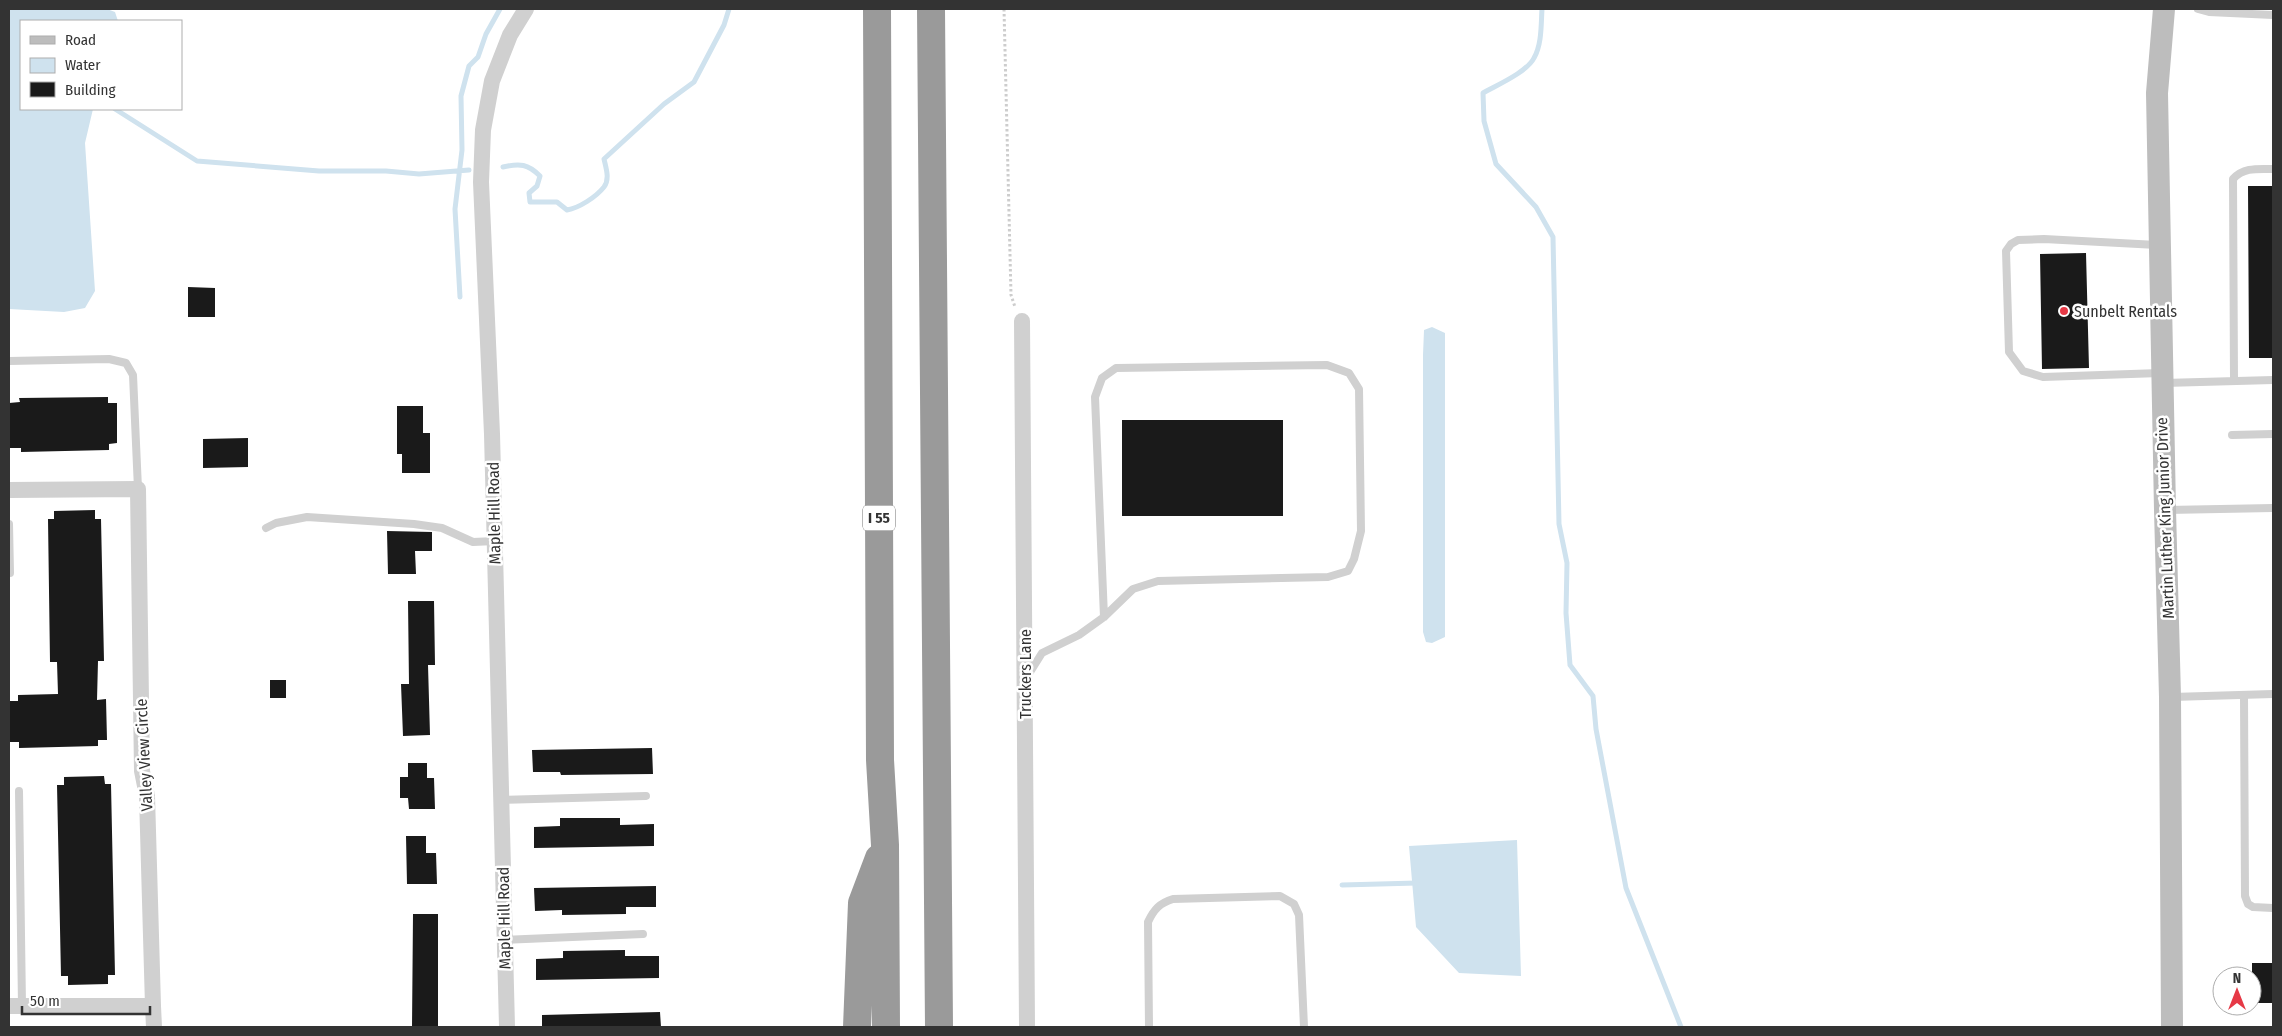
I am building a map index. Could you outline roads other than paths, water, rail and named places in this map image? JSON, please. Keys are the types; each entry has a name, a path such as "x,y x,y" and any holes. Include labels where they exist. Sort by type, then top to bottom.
{"highway":[{"name":"I 55","path":"877,9 880,750 884,845 886,1027"},
{"path":"932,9 939,1027"},
{"path":"857,1027 862,902 884,845"}],"main road":[{"name":"Martin Luther King Junior Drive","path":"2164,9 2157,93 2164,510 2170,697 2172,1027"}],"street":[{"name":"Maple Hill Road","path":"507,1027 495,541 481,182 482,130 492,81 499,60 526,9"},
{"name":"Truckers Lane","path":"1022,321 1027,1027"},
{"path":"9,490 138,488"},
{"name":"Valley View Circle","path":"138,488 142,771 147,796 154,1027"},
{"path":"15,1006 153,1006"}],"lane":[{"path":"2198,9 2209,12 2273,15"},
{"path":"2234,382 2233,179 2239,172 2248,169 2273,169"},
{"path":"2160,245 2044,239 2018,240 2011,244 2006,251 2009,352 2022,371 2043,377 2162,378 2234,382 2273,380"},
{"path":"9,361 109,359 126,363 134,375 138,488"},
{"path":"1025,681 1042,653 1079,635 1104,617 1133,589 1158,581 1328,577 1348,571 1354,559 1361,531 1359,389 1349,373 1327,365 1116,368 1102,378 1095,397 1104,617"},
{"path":"2232,435 2273,434"},
{"path":"2164,510 2273,508"},
{"path":"266,528 276,523 307,518 326,519 414,524 442,528 473,542 495,541"},
{"path":"9,524 10,573"},
{"path":"2170,697 2273,694"},
{"path":"2244,695 2245,896 2248,904 2253,907 2273,908"},
{"path":"15,1006 19,791"},
{"path":"501,800 646,796"},
{"path":"1149,1027 1148,922 1153,911 1163,902 1173,899 1280,896 1294,904 1300,915 1304,1027"},
{"path":"505,940 643,934"}],"water":[{"path":"9,9 107,9 115,12 118,20 20,20 20,110 93,110 85,143 95,291 85,308 64,312 9,309"},
{"path":"1432,327 1445,333 1445,637 1432,643 1426,642 1423,632 1423,355 1424,330"},
{"path":"1517,840 1521,976 1459,973 1416,927 1409,846"}],"waterway":[{"path":"460,297 455,209 462,150 461,96 469,66 478,57 486,34 500,9"},
{"path":"503,167 514,165 528,167 540,176 537,186 529,193 530,202 557,202 567,210 577,207 592,198 601,191 607,181 604,159 664,104 694,82 724,25 729,9"},
{"path":"1542,9 1540,40 1534,58 1518,73 1483,93 1484,121 1496,164 1536,207 1553,237 1559,524 1567,563 1566,613 1570,665 1593,696 1596,729 1626,888 1681,1027"},
{"path":"117,110 197,161 319,171 386,171 419,174 469,170"},
{"path":"1342,885 1417,883"}],"place":[{"name":"Sunbelt Rentals","path":"2064,311"}]}
